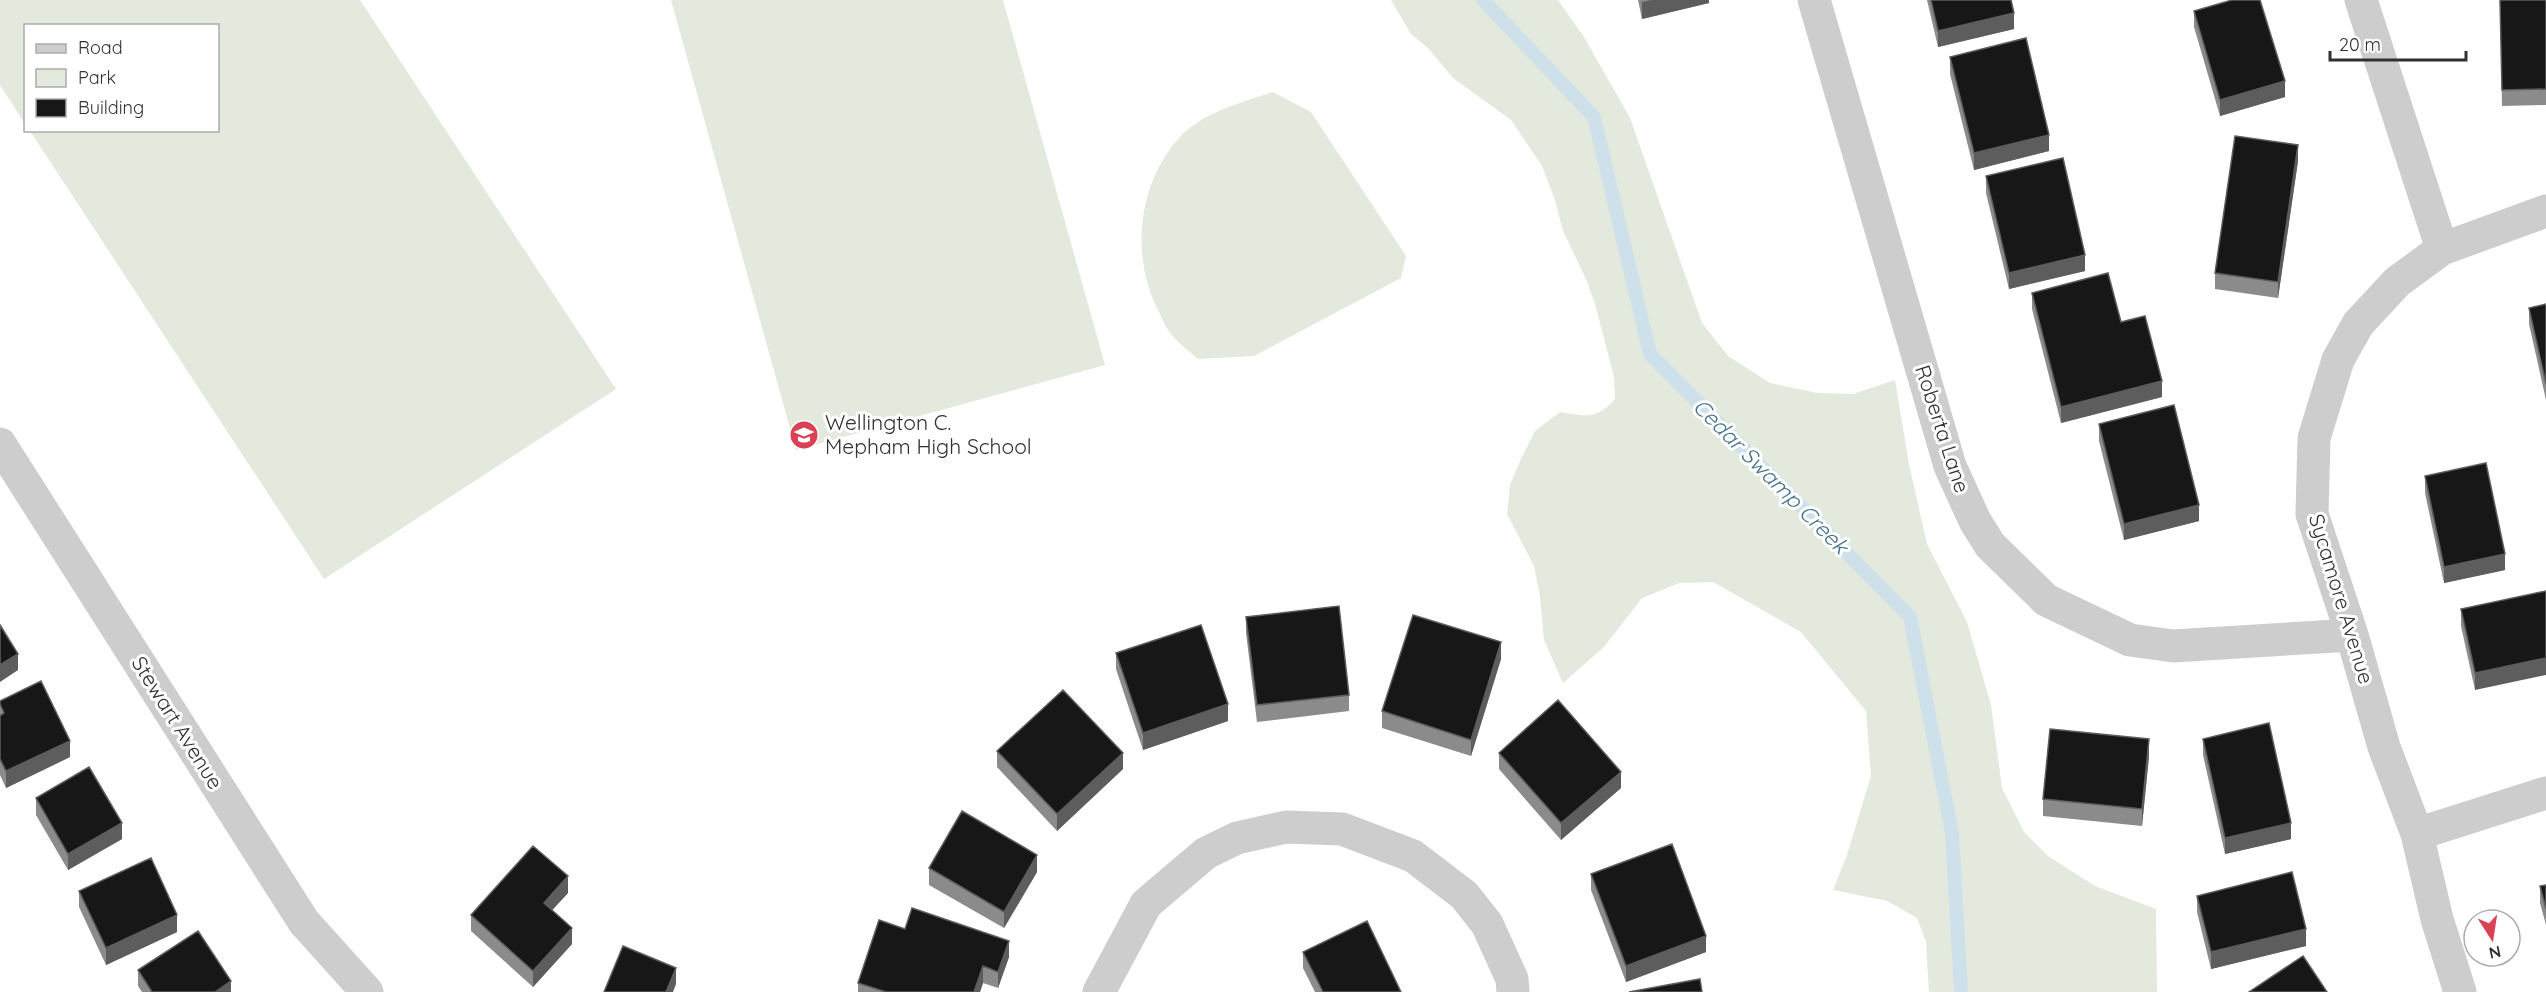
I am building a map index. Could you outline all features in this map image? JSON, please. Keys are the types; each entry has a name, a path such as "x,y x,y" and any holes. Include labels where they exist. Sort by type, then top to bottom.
{"street":[{"name":"Roberta Lane","path":"1814,0 1950,466 1975,521 1990,545 2046,600 2130,640 2173,646 2352,635"},
{"path":"2361,0 2442,249"},
{"name":"Sycamore Avenue","path":"2460,992 2437,919 2417,834 2384,747 2352,635 2312,514 2314,438 2338,360 2358,324 2397,282 2442,249 2546,211"},
{"name":"Stewart Avenue","path":"0,444 9,478 304,922 367,992"},
{"path":"2417,834 2546,793"},
{"path":"1099,992 1146,904 1206,853 1237,838 1286,827 1342,829 1413,856 1464,895 1487,924 1512,979 1513,992"}],"green space":[{"path":"0,0 360,0 616,389 324,579 31,132 219,132 219,24 24,24 24,122 0,85"},
{"path":"671,0 1003,0 1105,365 796,450"},
{"path":"1391,0 1558,0 1584,37 1630,118 1702,323 1728,356 1770,383 1818,393 1853,394 1895,380 1909,464 1927,544 1967,622 1991,705 2002,788 2024,832 2048,856 2095,886 2156,909 2157,992 1929,992 1926,942 1917,918 1887,901 1833,890 1847,855 1871,776 1866,711 1801,632 1713,582 1679,583 1642,598 1604,647 1563,683 1544,640 1540,596 1534,566 1507,514 1510,485 1535,431 1560,412 1590,415 1608,406 1615,399 1614,377 1595,304 1563,231 1555,200 1542,166 1511,120 1453,78 1428,48 1411,34"},
{"path":"1273,92 1311,112 1406,256 1401,278 1254,356 1198,359 1169,332 1150,293 1144,270 1142,247 1142,223 1147,200 1154,178 1165,157 1189,129 1199,121 1223,109"}],"building":[{"path":"1931,0 2011,0 2014,13 1938,31"},
{"path":"2232,0 2260,0 2285,81 2220,100 2194,11"},
{"path":"2500,0 2546,0 2546,89 2502,90"},
{"path":"2026,38 2049,135 1974,153 1950,57"},
{"path":"2235,136 2298,145 2278,282 2215,273"},
{"path":"2063,158 2085,255 2009,273 1986,176"},
{"path":"2108,273 2121,322 2145,316 2162,381 2061,407 2032,293"},
{"path":"2546,304 2546,384 2529,308"},
{"path":"2174,405 2199,505 2124,524 2099,424"},
{"path":"2486,463 2505,554 2444,567 2425,476"},
{"path":"2546,591 2546,658 2475,673 2461,609"},
{"path":"1339,606 1349,695 1257,705 1246,617"},
{"path":"1413,615 1501,642 1471,740 1382,711"},
{"path":"0,625 18,654 0,665"},
{"path":"1201,625 1228,704 1143,733 1116,653"},
{"path":"41,681 70,741 6,771 0,759 0,716 4,713 0,701"},
{"path":"1063,690 1123,753 1057,814 997,751"},
{"path":"1558,700 1621,772 1561,823 1499,753"},
{"path":"2269,723 2291,823 2225,838 2203,739"},
{"path":"2050,729 2149,739 2142,809 2043,799"},
{"path":"89,767 122,823 68,854 36,798"},
{"path":"962,811 1037,855 1004,912 929,868"},
{"path":"1672,844 1706,936 1626,966 1591,874"},
{"path":"533,846 568,876 544,903 572,928 533,971 471,915"},
{"path":"151,858 177,915 106,948 79,891"},
{"path":"2292,872 2306,929 2211,952 2197,896"},
{"path":"2546,885 2546,909 2540,886"},
{"path":"912,908 1009,941 998,972 983,966 974,992 886,992 858,983 879,920 905,929"},
{"path":"1367,921 1401,992 1323,992 1303,952"},
{"path":"198,931 231,981 215,992 152,992 138,970"},
{"path":"623,946 676,968 666,992 604,992"},
{"path":"2303,956 2327,992 2249,992"},
{"path":"1700,979 1702,992 1629,992"}],"waterway":[{"name":"Cedar Swamp Creek","path":"1483,0 1594,117 1650,354 1910,617 1952,833 1961,992"}],"place":[{"name":"Wellington C. Mepham High School","path":"804,435"}]}
